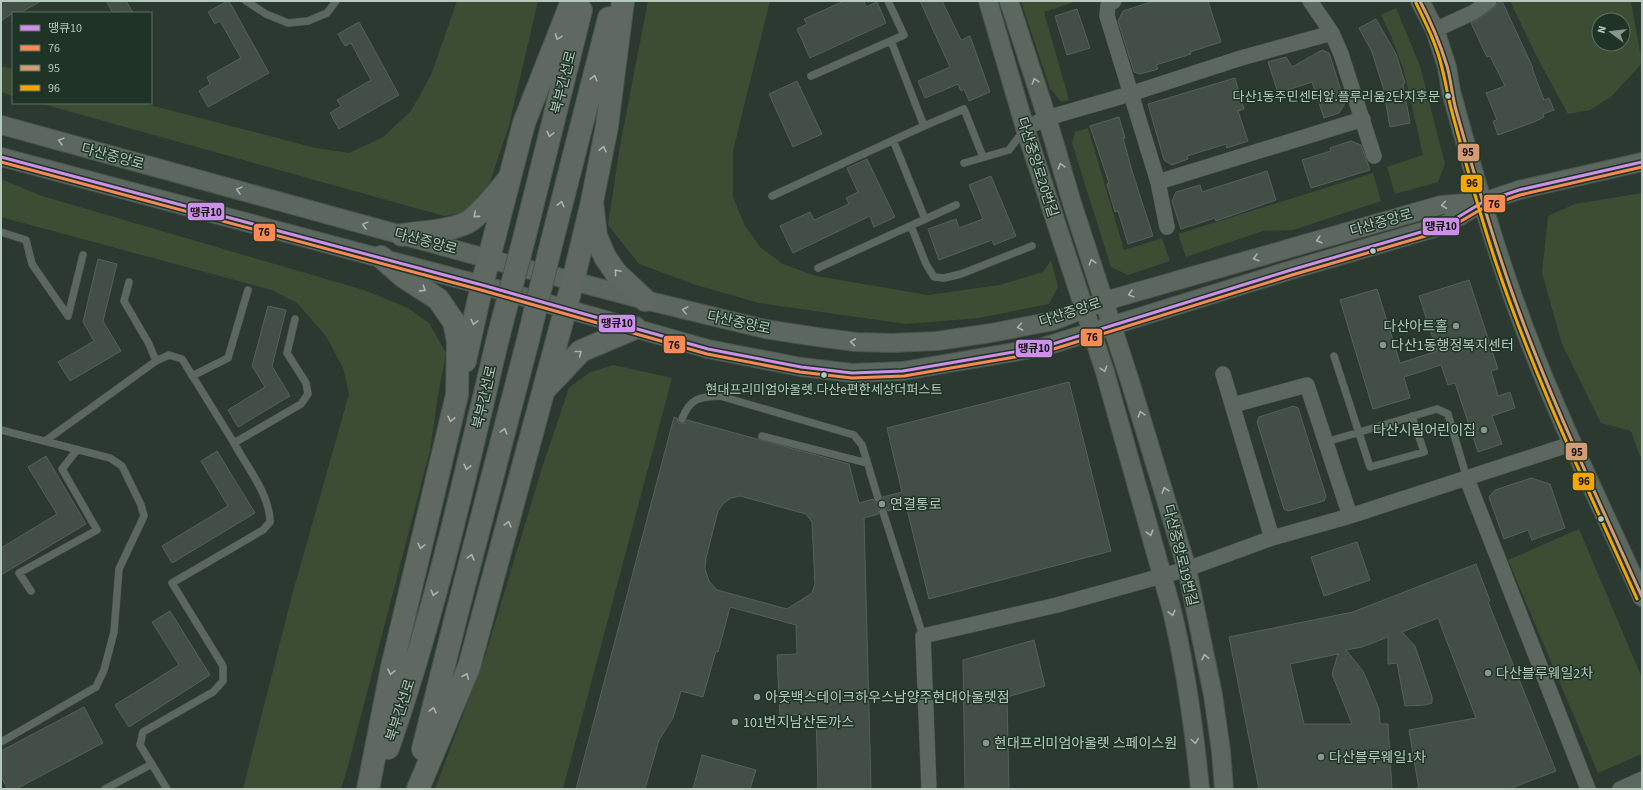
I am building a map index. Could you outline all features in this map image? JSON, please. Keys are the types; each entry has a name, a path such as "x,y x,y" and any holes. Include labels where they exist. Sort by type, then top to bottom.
{"highway":[{"path":"368,789 392,667 482,284 524,123 572,1"},
{"name":"북부간선로","path":"373,789 409,686 460,495 499,334 584,1"},
{"name":"북부간선로","path":"413,789 614,1"},
{"path":"418,789 469,667 566,308 592,202 607,126 623,1"},
{"path":"402,235 448,229 470,221 486,207 511,175"},
{"path":"592,202 596,236 605,257 616,273 644,300"},
{"path":"381,257 404,277 438,299 454,322 458,341 457,395"},
{"path":"543,392 561,370 581,351 635,328"}],"street":[{"name":"다산중앙로20번길","path":"988,1 1025,128 1092,332"},
{"name":"다산중앙로20번길","path":"1009,1 1112,326"},
{"path":"1114,1 1108,5 1107,16 1158,182 1167,227"},
{"path":"1310,1 1332,33 1341,54 1363,118 1374,156"},
{"path":"1420,1 1435,30 1447,67 1451,91 1494,243 1533,352 1571,444 1642,597"},
{"path":"1435,30 1474,12 1489,1"},
{"path":"1025,128 1047,118 1130,94 1240,58 1332,33"},
{"path":"1158,182 1363,118"},
{"name":"다산중앙로","path":"1,125 644,300 765,329 856,342 892,343 945,340 1053,321 1105,301 1441,204 1483,202"},
{"name":"다산중앙로","path":"1,157 482,284 708,349 801,368 852,373 903,371 1043,347 1291,270 1445,225 1483,202"},
{"path":"1483,202 1519,190 1642,162"},
{"name":"다산중앙로19번길","path":"1112,326 1152,451 1187,569 1213,696 1221,751 1224,789"},
{"name":"다산중앙로19번길","path":"1092,332 1180,645 1200,789"},
{"path":"1223,374 1272,538"},
{"path":"1233,405 1307,385 1350,516"},
{"path":"929,789 923,636 1057,605 1187,569 1272,538 1350,516 1571,444"},
{"path":"1467,479 1588,789"},
{"path":"1620,789 1642,779"}],"lane":[{"path":"246,1 266,14 288,23 308,21 327,13 336,1"},
{"path":"811,76 904,35 888,1"},
{"path":"891,41 924,126"},
{"path":"772,196 964,109 983,158"},
{"path":"964,163 1009,150 1025,128"},
{"path":"893,140 925,220"},
{"path":"818,268 956,205"},
{"path":"911,226 926,264 934,277 944,278 962,274 1032,246"},
{"path":"1,232 26,240 32,264 68,316 83,255"},
{"path":"129,282 124,301 149,344 156,361"},
{"path":"192,376 228,358 248,290"},
{"path":"234,443 301,404 308,394 306,383 287,353 295,319"},
{"path":"45,441 156,361 169,355 182,360 234,443 267,501 270,512 270,522 263,530 172,584 223,666 223,681 213,692 143,732 140,745 167,789"},
{"path":"1334,356 1370,467 1424,452 1412,416"},
{"path":"682,419 691,403 702,397 720,396 854,435 862,444 878,498"},
{"path":"1326,442 1437,409 1448,414 1467,479"},
{"path":"1,430 110,458 122,466 141,505 144,516 119,569 114,632 104,670 96,687 1,742"},
{"path":"762,436 867,463"},
{"path":"31,591 19,573 97,530 62,469 77,450"},
{"path":"883,512 923,636"},
{"path":"105,789 152,764"}],"green space":[{"path":"457,1 538,1 509,125 488,188 470,211 444,216 43,104 146,104 316,148 349,153 383,137 411,111 431,75"},
{"path":"648,1 770,1 733,151 733,197 745,226 761,248 783,264 816,276 928,295 999,285 1043,272 1051,260 1058,287 1049,304 979,318 906,324 759,303 696,285 639,264 608,225 620,146"},
{"path":"1021,1 1077,1 1044,12 1069,100 1061,102 1050,88"},
{"path":"1510,1 1631,1 1642,63 1612,96 1590,110 1568,114 1537,57"},
{"path":"1396,8 1420,66 1445,164 1438,182 1395,194 1387,167 1423,155 1404,71 1391,36 1381,15"},
{"path":"1,66 12,69 12,96 1,92"},
{"path":"1088,128 1124,250 1162,238 1170,261 1128,275 1111,267 1072,143 1075,132"},
{"path":"1373,173 1381,201 1293,230 1263,231 1186,257 1178,234"},
{"path":"1,179 42,196 364,290 408,308 429,323 446,353 430,450 341,789 243,789 291,599 349,394 343,368 326,336 297,303 272,290 1,217"},
{"path":"1642,193 1642,456 1640,456 1631,431 1601,423 1562,344 1542,273 1548,216 1575,204"},
{"path":"614,365 672,378 563,789 435,789 485,656 543,465 569,388 590,372"},
{"path":"1579,529 1642,678 1642,754 1598,773 1508,560"}],"building":[{"path":"1,1 41,1 22,12 12,12 12,14 1,21"},
{"path":"106,1 126,1 132,12 112,12"},
{"path":"229,1 269,73 208,107 199,91 210,84 207,77 241,58 220,21 215,24 208,12"},
{"path":"844,1 864,1 866,7 877,2 886,23 810,58 797,29 807,24 804,19"},
{"path":"920,1 942,1 961,40 970,36 990,92 969,101 964,89 961,91 958,84 925,98 918,81 950,67"},
{"path":"1154,1 1208,1 1221,42 1190,52 1191,54 1156,65 1158,69 1140,74 1134,72 1118,21 1123,11"},
{"path":"1502,1 1533,68 1544,100 1549,98 1554,110 1543,114 1544,117 1534,122 1498,135 1493,121 1497,120 1486,93 1505,86 1490,56 1487,57 1471,23 1479,19"},
{"path":"1077,9 1090,48 1067,55 1055,16"},
{"path":"1376,19 1396,54 1405,83 1403,84 1410,123 1390,127 1383,87 1372,52 1359,28"},
{"path":"359,22 399,95 339,129 330,113 341,106 337,100 371,80 351,43 345,46 338,34"},
{"path":"1322,50 1329,53 1345,103 1339,113 1324,118 1312,82 1278,93 1268,62 1286,57 1292,67"},
{"path":"1235,78 1244,109 1238,111 1248,141 1227,148 1226,144 1187,156 1188,159 1172,165 1164,160 1148,104"},
{"path":"797,81 822,134 793,147 769,94"},
{"path":"1119,117 1132,171 1153,236 1128,244 1118,211 1115,212 1107,184 1109,183 1090,126"},
{"path":"1351,141 1361,145 1370,170 1311,188 1302,160 1331,151 1330,148"},
{"path":"867,159 895,217 874,227 870,216 793,253 780,226 810,212 814,220 849,204 846,198 858,192 847,168"},
{"path":"1267,171 1276,200 1216,221 1215,218 1181,229 1172,201 1176,192 1200,185 1202,192"},
{"path":"991,176 1016,236 994,245 992,240 939,260 928,229 956,219 959,228 983,219 969,185"},
{"path":"98,259 117,264 103,321 121,351 70,381 58,362 94,341 83,322"},
{"name":"다산아트홀","path":"1469,280 1498,369 1491,371 1498,396 1510,392 1515,408 1492,416 1502,444 1478,452 1455,383 1448,385 1441,365 1404,377 1410,398 1373,409 1340,300 1377,289 1400,363 1437,351 1419,296"},
{"path":"268,306 286,310 272,366 290,396 238,427 228,410 265,387 252,366"},
{"path":"1069,382 1111,551 929,599 906,505 888,511 886,508 882,507 879,509 878,514 864,518 871,789 818,789 816,714 780,715 777,655 797,654 796,625 730,607 718,652 716,651 703,697 681,691 673,718 659,740 645,789 576,789 674,417 677,418 680,424 685,423 687,420 849,464 859,503 873,499 875,502 879,503 882,501 883,497 902,492 887,428","holes":["740,496 806,514 812,522 815,584 812,593 787,609 717,590 709,581 705,569 706,558 718,511 724,503 731,498"]},
{"path":"1294,406 1298,408 1326,496 1324,501 1288,511 1284,509 1257,422 1259,417"},
{"path":"217,451 255,513 172,563 162,546 228,506 201,461"},
{"path":"46,456 86,524 1,575 1,548 57,514 28,467"},
{"path":"1531,478 1550,484 1565,528 1532,540 1528,530 1504,539 1489,497 1495,490"},
{"path":"1357,542 1370,580 1324,596 1311,557"},
{"path":"1476,564 1490,601 1488,602 1556,771 1509,789 1419,789 1409,730 1476,718 1438,618 1402,632 1415,646 1432,697 1432,703 1425,705 1405,706 1397,663 1388,664 1388,637 1362,647 1346,650 1363,671 1379,709 1380,724 1388,724 1392,789 1259,789 1229,637 1353,612","holes":["1338,654 1332,674 1352,724 1304,724 1290,664"]},
{"path":"170,611 210,675 129,727 115,705 179,665 152,622"},
{"name":"현대프리미엄아울렛 스페이스원","path":"1034,640 1045,686 1007,697 1009,789 965,789 963,660"},
{"path":"84,707 103,743 16,789 8,789 1,777 1,751"},
{"path":"702,755 756,770 750,789 693,789"}],"transit line":[{"name":"95","path":"1420,1 1435,33 1447,66 1453,99 1494,239 1531,344 1566,429 1642,597"},
{"name":"96","path":"1416,3 1440,59 1472,186 1510,304 1562,431 1637,599"},
{"name":"땡큐10","path":"1,157 482,285 708,349 801,367 852,373 903,371 1043,347 1291,270 1445,225 1483,202 1519,190 1642,162"},
{"name":"76","path":"1,162 481,290 707,354 800,372 852,378 904,376 1044,352 1292,275 1446,230 1485,207 1520,195 1642,167"}],"place":[{"name":"다산1동주민센터앞.플루리움2단지후문","path":"1448,96"},
{"name":"다산아트홀","path":"1456,326"},
{"name":"다산1동행정복지센터","path":"1383,345"},
{"name":"현대프리미엄아울렛.다산e편한세상더퍼스트","path":"824,375"},
{"name":"다산시립어린이집","path":"1484,430"},
{"name":"연결통로","path":"882,504"},
{"name":"다산블루웨일2차","path":"1488,673"},
{"name":"아웃백스테이크하우스남양주현대아울렛점","path":"757,697"},
{"name":"101번지남산돈까스","path":"735,722"},
{"name":"현대프리미엄아울렛 스페이스원","path":"986,743"},
{"name":"다산블루웨일1차","path":"1321,757"}]}
